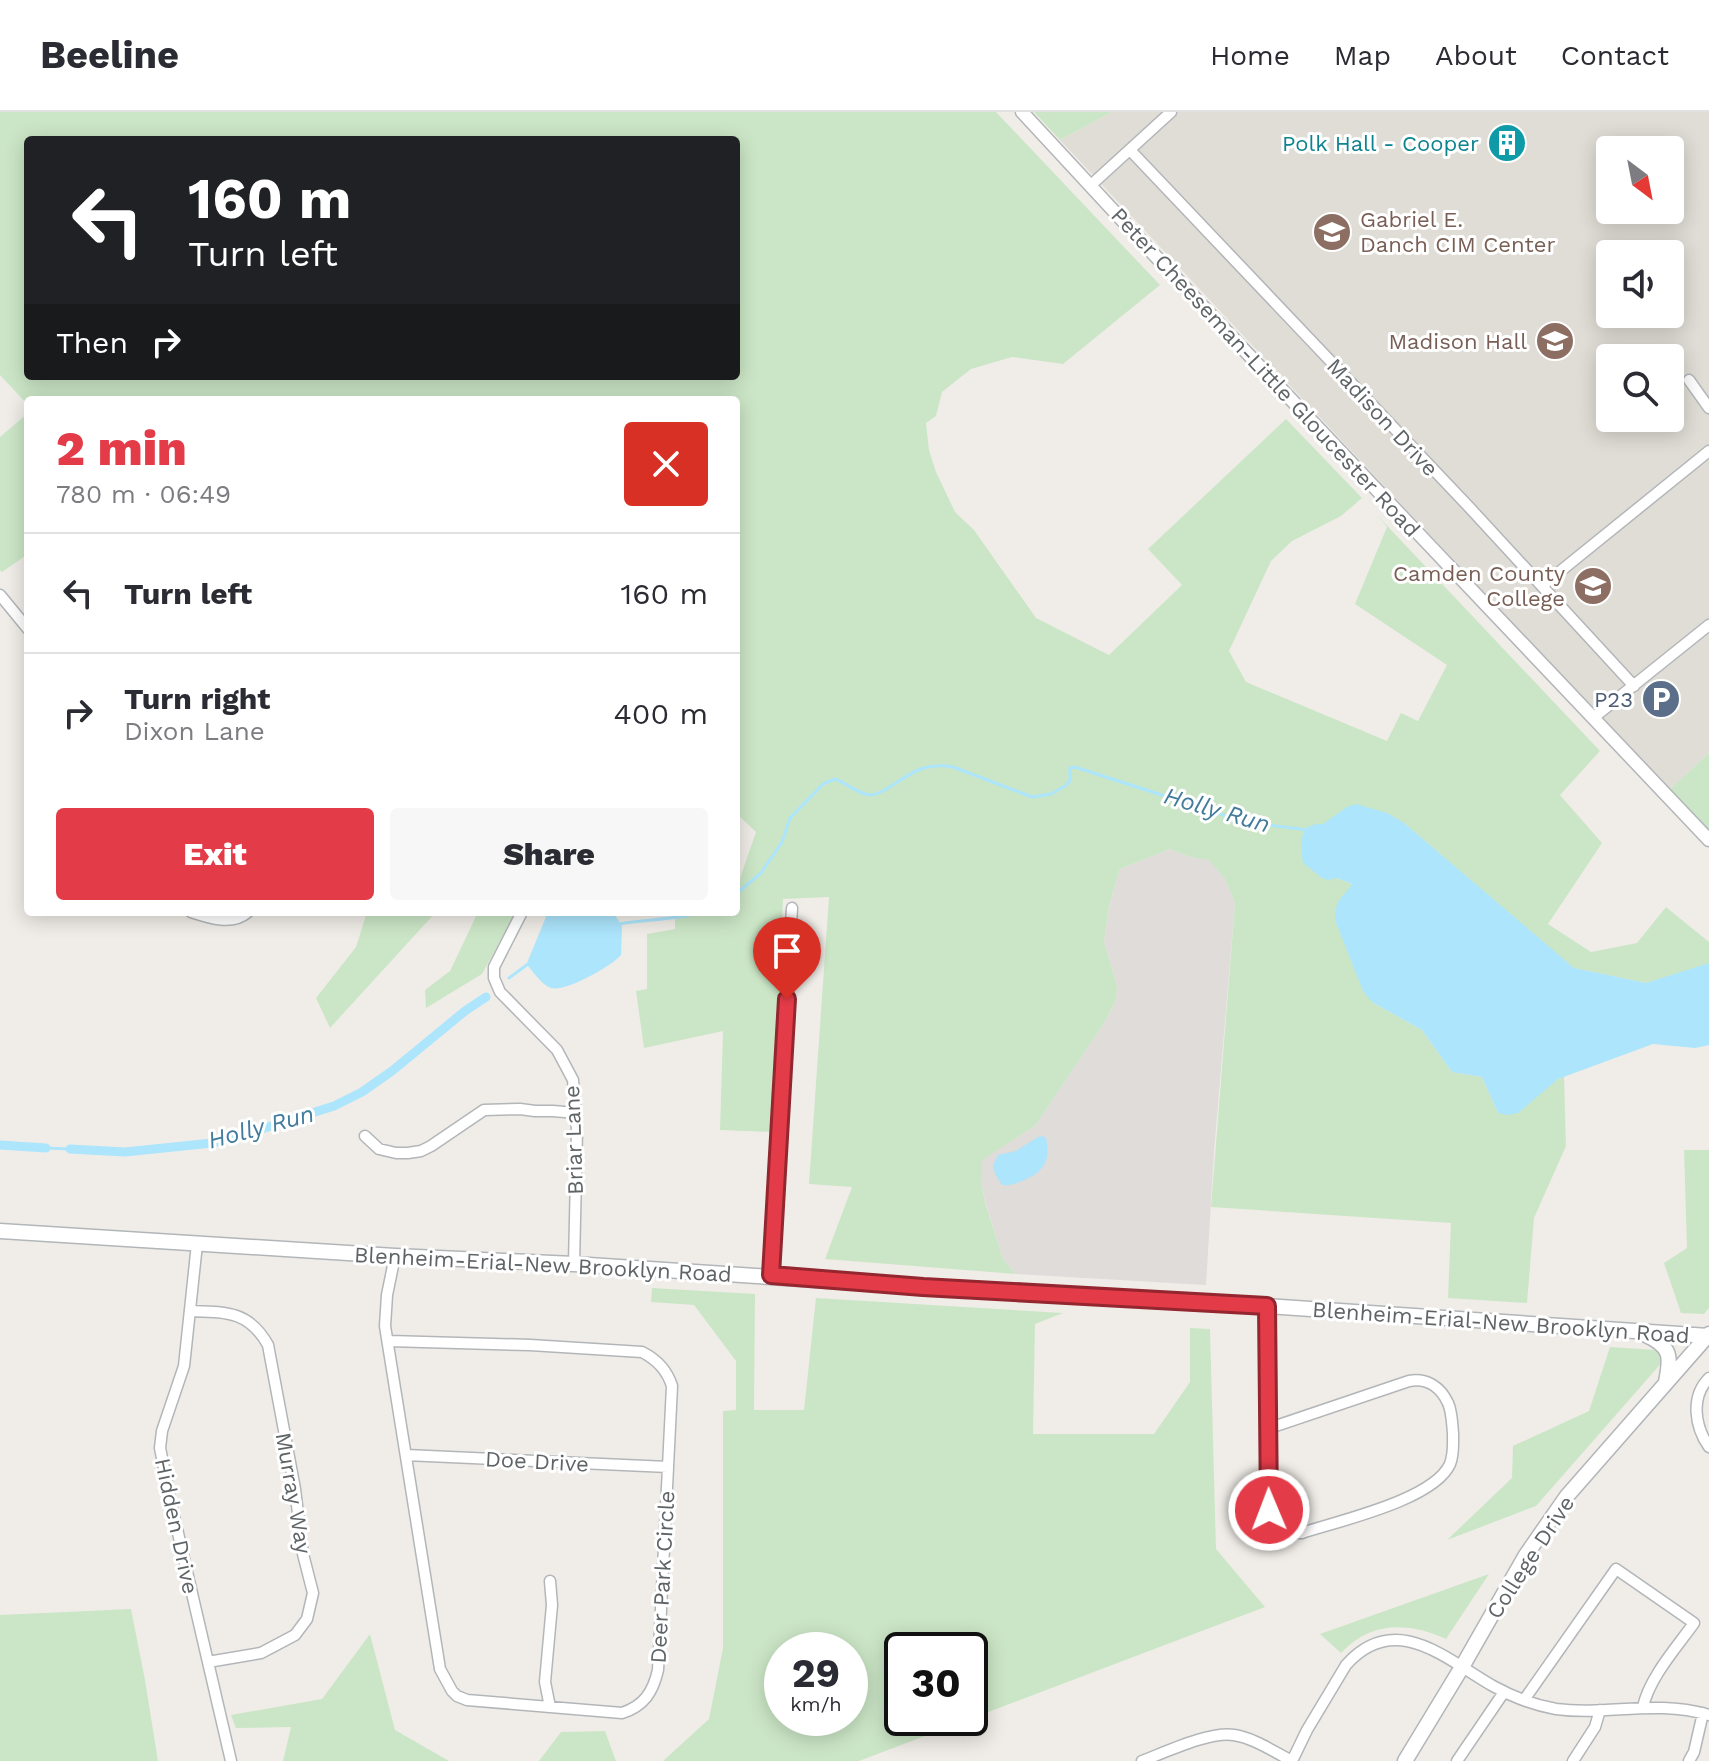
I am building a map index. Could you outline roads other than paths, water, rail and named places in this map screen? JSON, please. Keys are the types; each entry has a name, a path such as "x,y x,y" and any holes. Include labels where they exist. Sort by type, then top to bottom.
{"main road":[{"name":"Blenheim-Erial-New Brooklyn Road","path":"0,1231 395,1256 771,1275 1708,1335"},
{"path":"1627,1330 1650,1336 1668,1351 1670,1360 1666,1382"},
{"name":"College Drive","path":"1405,1761 1526,1555 1567,1496 1708,1335"}],"street":[{"name":"Peter Cheeseman-Little Gloucester Road","path":"1022,112 1709,840"},
{"path":"1091,185 1171,112"},
{"name":"Madison Drive","path":"1130,150 1634,686"},
{"path":"1689,380 1709,408"},
{"path":"1542,586 1709,451"},
{"path":"0,595 24,624"},
{"path":"1593,718 1709,625"},
{"path":"771,1275 792,908"},
{"path":"207,916 223,920 241,916"},
{"name":"Briar Lane","path":"520,916 494,967 494,978 503,995 557,1050 573,1080 576,1113 574,1264"},
{"path":"365,1136 379,1149 408,1153 431,1146 484,1110 576,1113"},
{"name":"Hidden Drive","path":"197,1244 184,1366 162,1431 160,1448 231,1761"},
{"name":"Deer Park Circle","path":"389,1341 642,1352 665,1370 672,1386 658,1670 655,1685 638,1706 622,1713 467,1700 457,1696 442,1676 385,1326 387,1295 395,1256"},
{"path":"1267,1306 1267,1429 1269,1510 1279,1529 1289,1534 1302,1533 1409,1498 1446,1471 1454,1447 1451,1409 1440,1390 1426,1380 1409,1381 1267,1429"},
{"name":"Murray Way","path":"191,1311 215,1311 239,1316 258,1329 268,1345 295,1489 303,1554 313,1593 307,1619 295,1635 261,1653 208,1662"},
{"path":"1709,1378 1698,1399 1696,1414 1703,1439 1709,1447"},
{"name":"Doe Drive","path":"406,1455 668,1467"},
{"path":"1524,1700 1616,1569 1694,1623 1654,1681 1643,1707"},
{"path":"550,1581 552,1605 545,1682 550,1707"},
{"path":"1142,1761 1224,1734 1246,1738 1292,1761 1346,1665 1369,1646 1397,1640 1413,1641 1431,1648 1504,1692 1556,1709 1674,1708 1706,1714 1689,1761"},
{"path":"1457,1761 1504,1692"},
{"path":"1573,1761 1595,1727 1600,1710"}],"water":[{"path":"1356,804 1387,813 1404,823 1574,968 1646,983 1709,963 1709,1045 1695,1048 1653,1044 1558,1079 1518,1113 1498,1113 1482,1077 1452,1072 1422,1030 1372,1002 1363,991 1335,920 1338,903 1352,884 1337,878 1322,878 1303,863 1301,842 1305,831"},
{"path":"546,916 616,916 622,926 621,955 599,971 567,986 551,988 538,978 527,963"},
{"path":"1043,1136 1046,1138 1047,1154 1040,1170 1022,1181 1002,1185 993,1165 998,1155 1016,1151"}],"waterway":[{"name":"Holly Run","path":"740,891 761,873 782,842 790,818 823,784 835,779 861,793 873,795 911,773 934,766 953,767 1032,797 1051,794 1065,786 1070,781 1070,768 1075,767 1245,822 1308,830"},
{"name":"Holly Run","path":"619,924 686,916"},
{"name":"Holly Run","path":"509,978 528,964"},
{"name":"Holly Run","path":"70,1149 125,1152 212,1143 334,1106 362,1092 392,1071 486,997"},
{"name":"Holly Run","path":"0,1145 46,1148"},
{"name":"Holly Run","path":"46,1148 70,1149"}],"place":[{"name":"Polk Hall - Cooper","path":"1507,143"},
{"name":"Gabriel E. Danch CIM Center","path":"1332,232"},
{"name":"Madison Hall","path":"1555,341"},
{"name":"Camden County College","path":"1593,586"},
{"name":"P23","path":"1661,699"}]}
